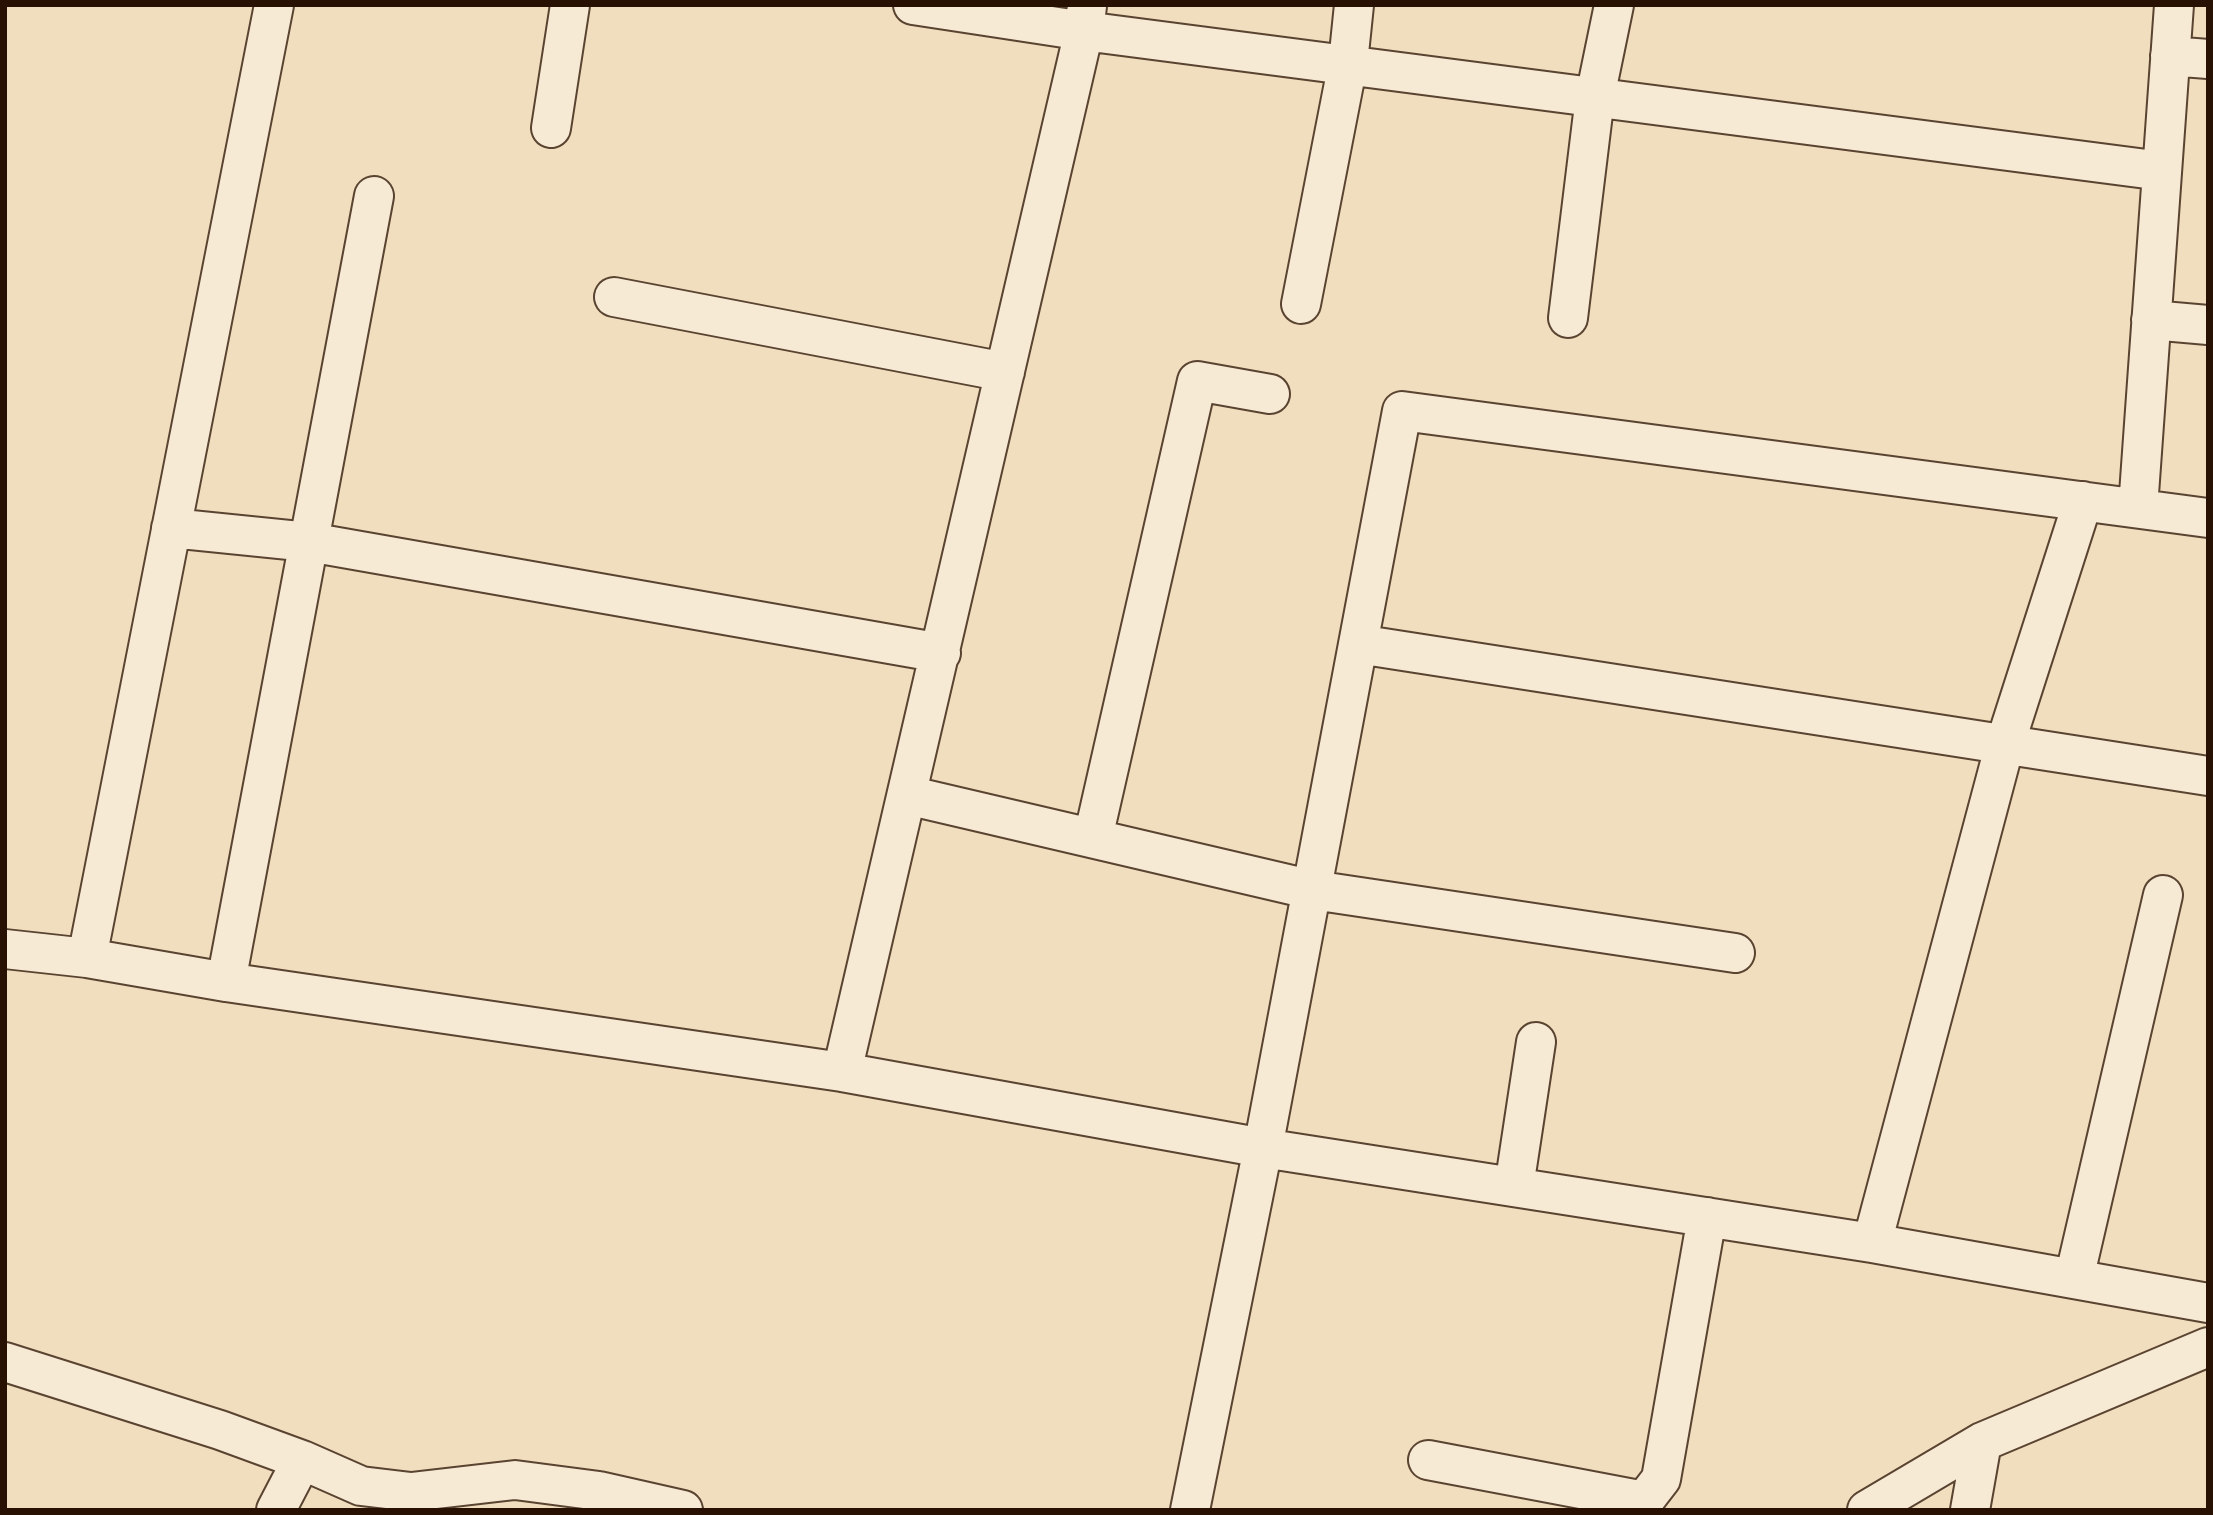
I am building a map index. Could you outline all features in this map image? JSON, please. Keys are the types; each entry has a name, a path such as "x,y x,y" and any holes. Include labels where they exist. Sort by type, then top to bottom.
{"street":[{"path":"87,958 274,5"},
{"path":"551,128 570,5"},
{"path":"913,5 1085,18 1348,63 2162,171"},
{"path":"1301,304 1348,63 1354,5"},
{"path":"1568,318 1595,97 1614,5"},
{"path":"2138,508 2174,5"},
{"path":"842,1072 941,653 1085,18"},
{"path":"2170,55 2208,60"},
{"path":"226,982 374,196"},
{"path":"614,297 1005,372"},
{"path":"2151,320 2208,326"},
{"path":"1093,838 1197,381 1270,394"},
{"path":"1190,1510 1313,890 1402,411 2208,518"},
{"path":"1872,1243 2005,744 2083,501"},
{"path":"171,528 309,542 941,653"},
{"path":"1358,644 2208,776"},
{"path":"907,795 1313,890 1735,953"},
{"path":"2074,1279 2163,895"},
{"path":"5,949 87,958 226,982 842,1072 1263,1148 1872,1243 2208,1303"},
{"path":"1514,1187 1536,1042"},
{"path":"1428,1460 1644,1501 1661,1479 1707,1217"},
{"path":"1867,1510 1982,1442 2208,1347"},
{"path":"5,1362 302,1460 361,1486 411,1492 515,1480 599,1491 683,1510"},
{"path":"1970,1510 1982,1442"},
{"path":"276,1510 302,1460"}]}
